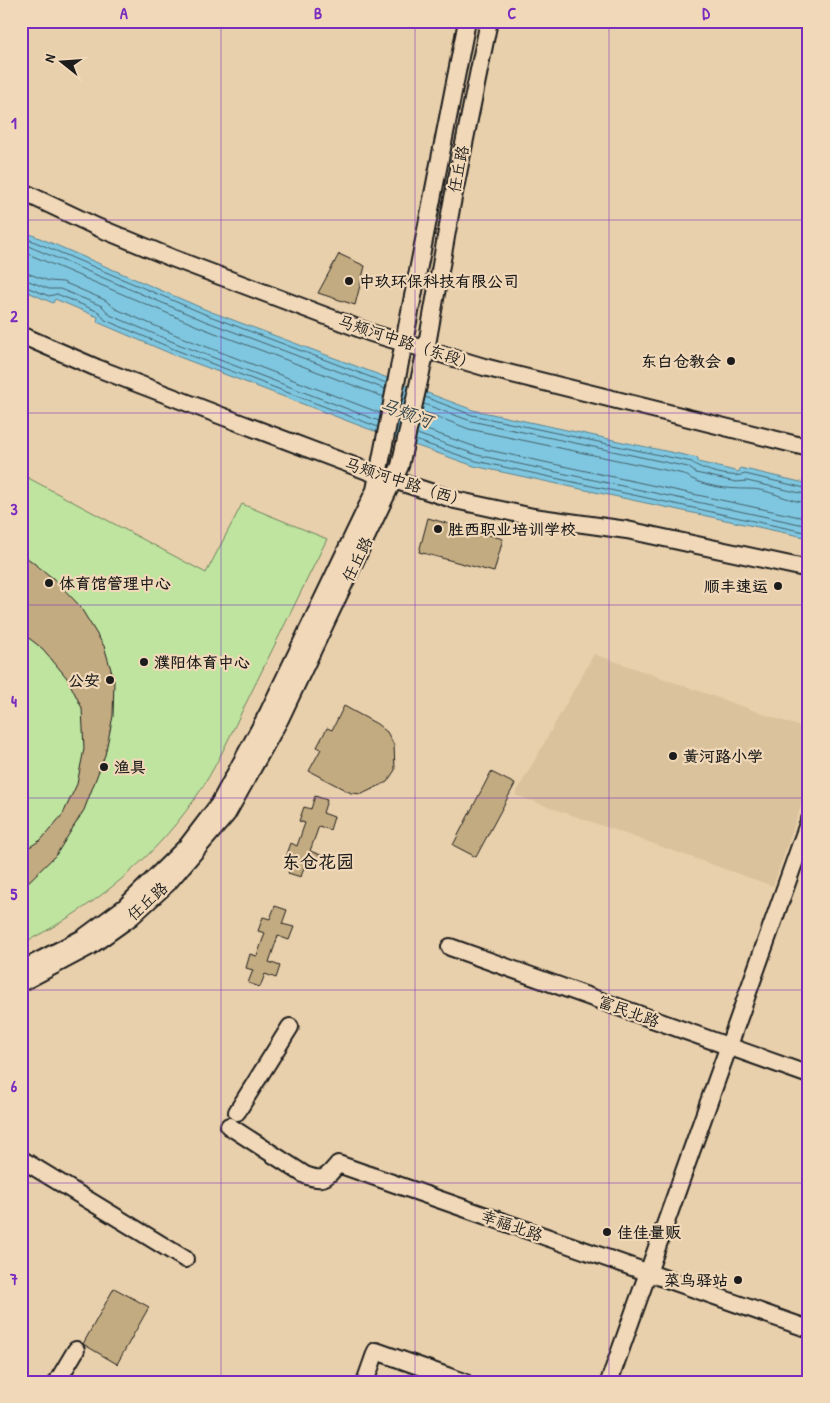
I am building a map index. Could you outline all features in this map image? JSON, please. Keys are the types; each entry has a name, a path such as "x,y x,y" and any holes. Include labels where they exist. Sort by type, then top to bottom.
{"street":[{"name":"任丘路","path":"21,970 84,938 125,907 187,846 219,804 268,713 375,490 467,21"},
{"name":"任丘路","path":"21,983 89,947 131,917 168,884 227,814 280,719 398,473 426,350 452,203 489,21"},
{"name":"马颊河中路（东段）","path":"21,191 97,227 172,258 405,344 809,448"},
{"name":"马颊河中路（西）","path":"21,335 97,368 379,468 398,473 455,500 503,511 627,530 809,569"},
{"path":"609,1382 809,821"},
{"name":"富民北路","path":"450,947 809,1076"},
{"path":"237,1112 290,1027"},
{"name":"幸福北路","path":"229,1126 305,1175 318,1180 328,1176 338,1164 809,1329"},
{"path":"21,1159 185,1259"},
{"path":"57,1382 76,1350"},
{"path":"364,1382 376,1351 464,1382"}],"shaded area":[{"name":"黄河路小学","path":"594,654 809,730 809,783 773,886 515,795"}],"green space":[{"name":"濮阳体育中心","path":"21,474 206,573 242,504 327,539 216,763 202,788 177,823 117,883 71,916 21,944"}],"water":[{"name":"马颊河","path":"21,230 209,311 473,410 698,458 698,462 739,472 740,468 809,484 809,538 474,466 366,428 174,355 97,322 98,317 55,299 53,303 21,289"}],"building":[{"path":"339,254 365,266 355,305 318,293"},
{"path":"428,518 503,539 494,572 419,552"},
{"path":"21,553 54,579 79,605 104,646 114,680 113,716 105,755 84,810 56,855 21,889 21,852 41,840 63,814 77,784 84,749 82,708 67,678 43,649 21,632"},
{"path":"344,706 377,724 387,732 394,745 395,770 387,782 362,794 351,793 309,771 321,749 317,747 327,728 332,730"},
{"path":"491,772 515,784 476,857 453,845"},
{"path":"315,796 327,800 323,813 334,817 330,830 319,826 310,851 321,855 316,868 305,864 301,877 288,873 293,860 286,857 291,843 297,846 305,823 299,821 304,807 311,809"},
{"path":"275,906 287,910 282,924 294,927 289,940 278,936 269,962 280,966 276,978 265,974 260,987 248,983 253,970 246,968 250,954 257,956 265,933 258,931 263,917 270,919"},
{"path":"114,1288 149,1307 117,1364 83,1344"}],"place":[{"name":"中玖环保科技有限公司","path":"349,281"},
{"name":"东白仓教会","path":"731,361"},
{"name":"胜西职业培训学校","path":"438,529"},
{"name":"体育馆管理中心","path":"49,583"},
{"name":"顺丰速运","path":"778,586"},
{"name":"濮阳体育中心","path":"144,662"},
{"name":"公安","path":"110,680"},
{"name":"黄河路小学","path":"673,756"},
{"name":"渔具","path":"104,767"},
{"name":"佳佳量贩","path":"607,1232"},
{"name":"菜鸟驿站","path":"738,1280"}],"district":[{"name":"东仓花园","path":"318,862"}]}
